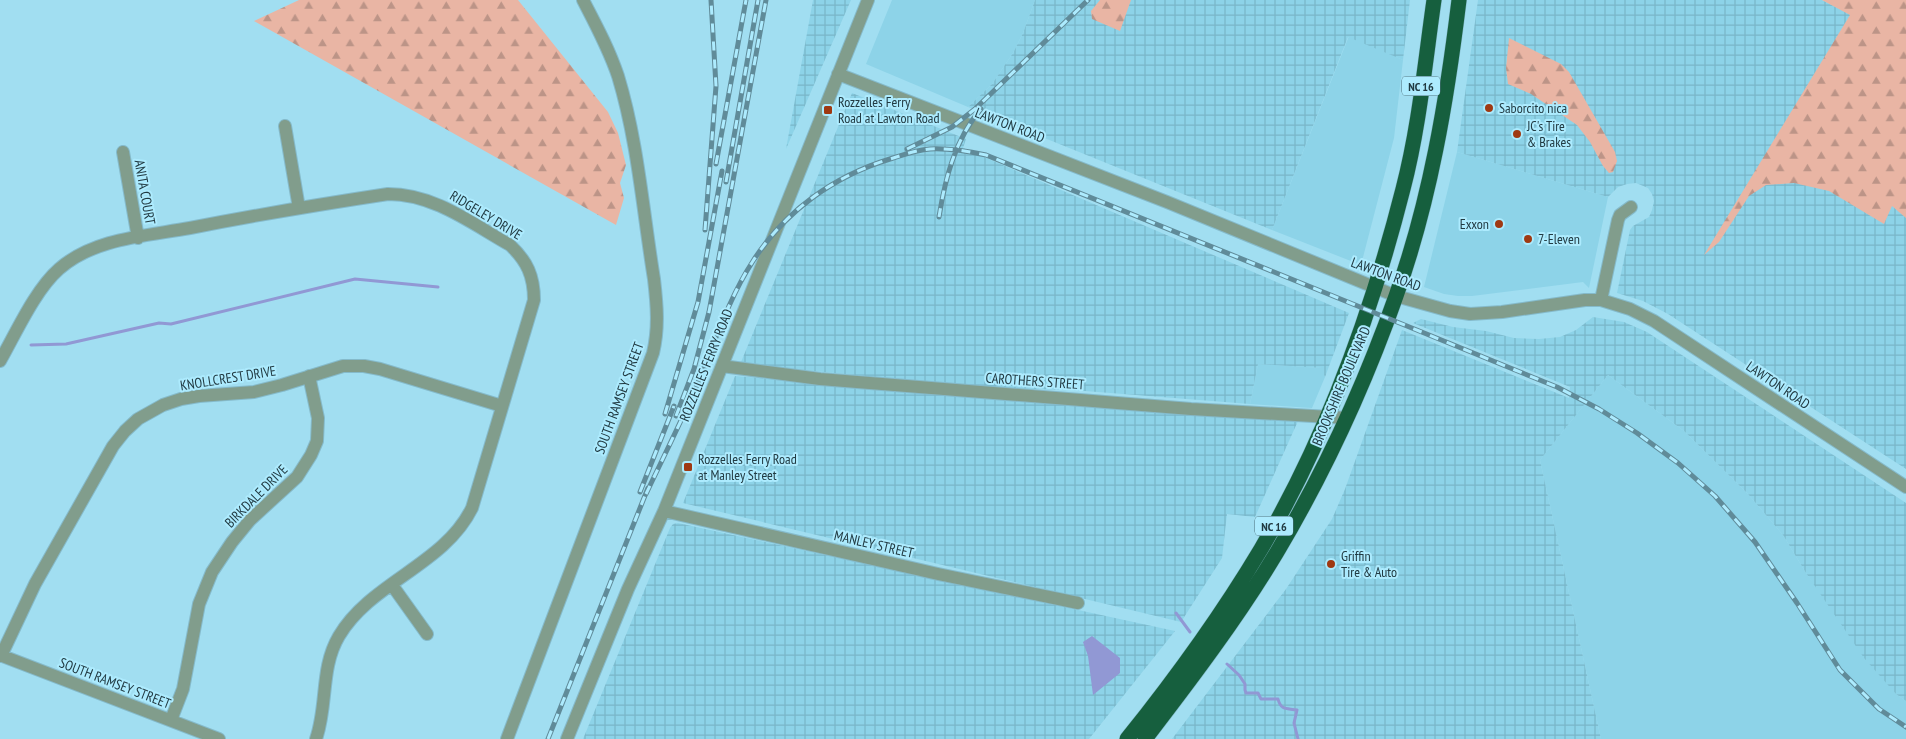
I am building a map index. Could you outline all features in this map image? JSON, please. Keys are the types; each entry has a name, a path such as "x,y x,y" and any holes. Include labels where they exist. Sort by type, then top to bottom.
{"highway":[{"name":"BROOKSHIRE BOULEVARD","path":"1127,739 1194,653 1261,548 1310,456 1328,417 1352,357 1375,288 1404,188 1415,132 1434,0"},
{"name":"BROOKSHIRE BOULEVARD","path":"1145,739 1192,678 1250,595 1303,506 1347,418 1396,296 1425,194 1450,74 1459,0"}],"street":[{"name":"SOUTH RAMSEY STREET","path":"507,739 653,354 657,337 657,307 654,279 626,107 617,75 605,44 583,0"},
{"name":"ROZZELLES FERRY ROAD","path":"567,739 628,590 664,511 868,0"},
{"name":"LAWTON ROAD","path":"838,74 1283,248 1396,296 1450,311 1470,314 1502,312 1585,300 1601,300 1630,309 1654,321 1906,487"},
{"path":"285,126 299,208"},
{"name":"ANITA COURT","path":"122,152 138,238"},
{"name":"RIDGELEY DRIVE","path":"0,361 41,289 59,268 74,257 99,246 299,208 388,194 414,196 441,205 510,245 519,253 531,273 534,300 472,508 465,522 450,539 352,618 338,638 330,654 326,671 323,711 316,739"},
{"path":"1601,300 1618,220 1620,215 1631,207"},
{"name":"KNOLLCREST DRIVE","path":"0,656 34,584 113,446 125,431 138,420 163,405 181,399 254,392 343,366 364,366 380,369 502,406"},
{"name":"CAROTHERS STREET","path":"722,366 820,379 1191,409 1347,418"},
{"name":"BIRKDALE DRIVE","path":"170,720 183,689 200,604 212,572 232,542 250,520 297,477 312,455 317,441 318,418 309,376"},
{"name":"MANLEY STREET","path":"664,511 938,574 1078,603"},
{"path":"392,585 427,634"},
{"name":"SOUTH RAMSEY STREET","path":"0,656 219,739"}],"shaded area":[{"path":"813,0 851,0 786,149"},
{"path":"892,0 1035,0 1023,33 1013,53 992,84 968,107 866,64"},
{"path":"1035,0 1410,0 1403,60 1348,37 1272,230 968,107 992,84 1013,53 1023,33"},
{"path":"1478,0 1822,0 1906,42 1906,469 1668,314 1643,301 1617,293 1630,230 1633,226 1649,217 1652,210 1654,201 1648,188 1636,183 1627,184 1618,187 1608,197 1457,152"},
{"path":"1349,36 1403,60 1394,138 1361,265 1272,230"},
{"path":"852,93 966,139 963,148 1349,313 1325,377 1322,368 1258,364 1250,404 1085,391 982,387 792,369 741,362"},
{"path":"1457,152 1608,197 1589,288 1583,282 1472,296 1458,296 1444,294 1424,287"},
{"path":"1593,317 1624,322 1647,332 1906,503 1906,701 1896,694 1864,658 1806,573 1783,535 1748,494 1684,431 1608,375 1540,460 1601,739 1172,739 1286,589 1332,519 1345,489 1402,330 1569,398 1570,387 1413,323 1421,319 1514,338 1539,339 1560,337 1576,330"},
{"path":"1258,364 1323,368 1325,377 1312,408 1250,404"},
{"path":"1608,375 1684,431 1748,494 1783,535 1806,573 1896,694 1906,701 1906,739 1601,739 1540,460"},
{"path":"735,376 1298,421 1255,517 1227,514 1222,558 1181,622 683,503"},
{"path":"678,523 1175,631 1089,739 583,739 670,528 673,524"},
{"path":"1092,636 1120,658 1120,673 1093,695 1088,656 1083,642"}],"green space":[{"path":"299,0 518,0 608,112 618,133 626,165 620,183 624,198 616,225 254,21"},
{"path":"1100,0 1131,0 1120,31 1092,19 1091,11"},
{"path":"1822,0 1906,0 1906,218 1892,206 1884,224 1829,191 1794,183 1766,185 1749,196 1719,242 1704,255 1850,15"},
{"path":"1509,38 1561,64 1569,72 1615,152 1617,161 1613,172 1609,173 1603,166 1590,142 1577,125 1531,94 1508,84 1506,68"}],"waterway":[{"path":"31,345 66,344 159,323 171,324 355,279 438,287"},
{"path":"1176,613 1190,632"},
{"path":"1227,664 1239,675 1245,684 1246,693 1258,693 1261,699 1278,699 1281,706 1297,710 1294,723 1298,739"}],"railway":[{"path":"705,230 716,86 711,0"},
{"path":"716,164 746,0"},
{"path":"726,182 758,0"},
{"path":"676,416 694,369 709,312 766,0"},
{"path":"907,149 952,127 975,109 1088,0"},
{"path":"939,217 944,188 952,160 964,133 981,109"},
{"path":"646,494 694,392 735,292 753,261 780,226 812,198 849,175 869,166 905,154 930,149 972,152 986,155 1557,387 1599,409 1637,433 1678,463 1715,496 1755,542 1840,670 1879,709 1906,727"},
{"path":"665,414 698,302 722,171"},
{"path":"640,492 674,406"},
{"path":"548,739 648,488"}],"place":[{"name":"Saborcito nica","path":"1489,108"},
{"name":"Rozzelles Ferry Road at Lawton Road","path":"828,110"},
{"name":"JC's Tire & Brakes","path":"1517,134"},
{"name":"Exxon","path":"1499,224"},
{"name":"7-Eleven","path":"1528,239"},
{"name":"Rozzelles Ferry Road at Manley Street","path":"688,467"},
{"name":"Griffin Tire & Auto","path":"1331,564"}]}
